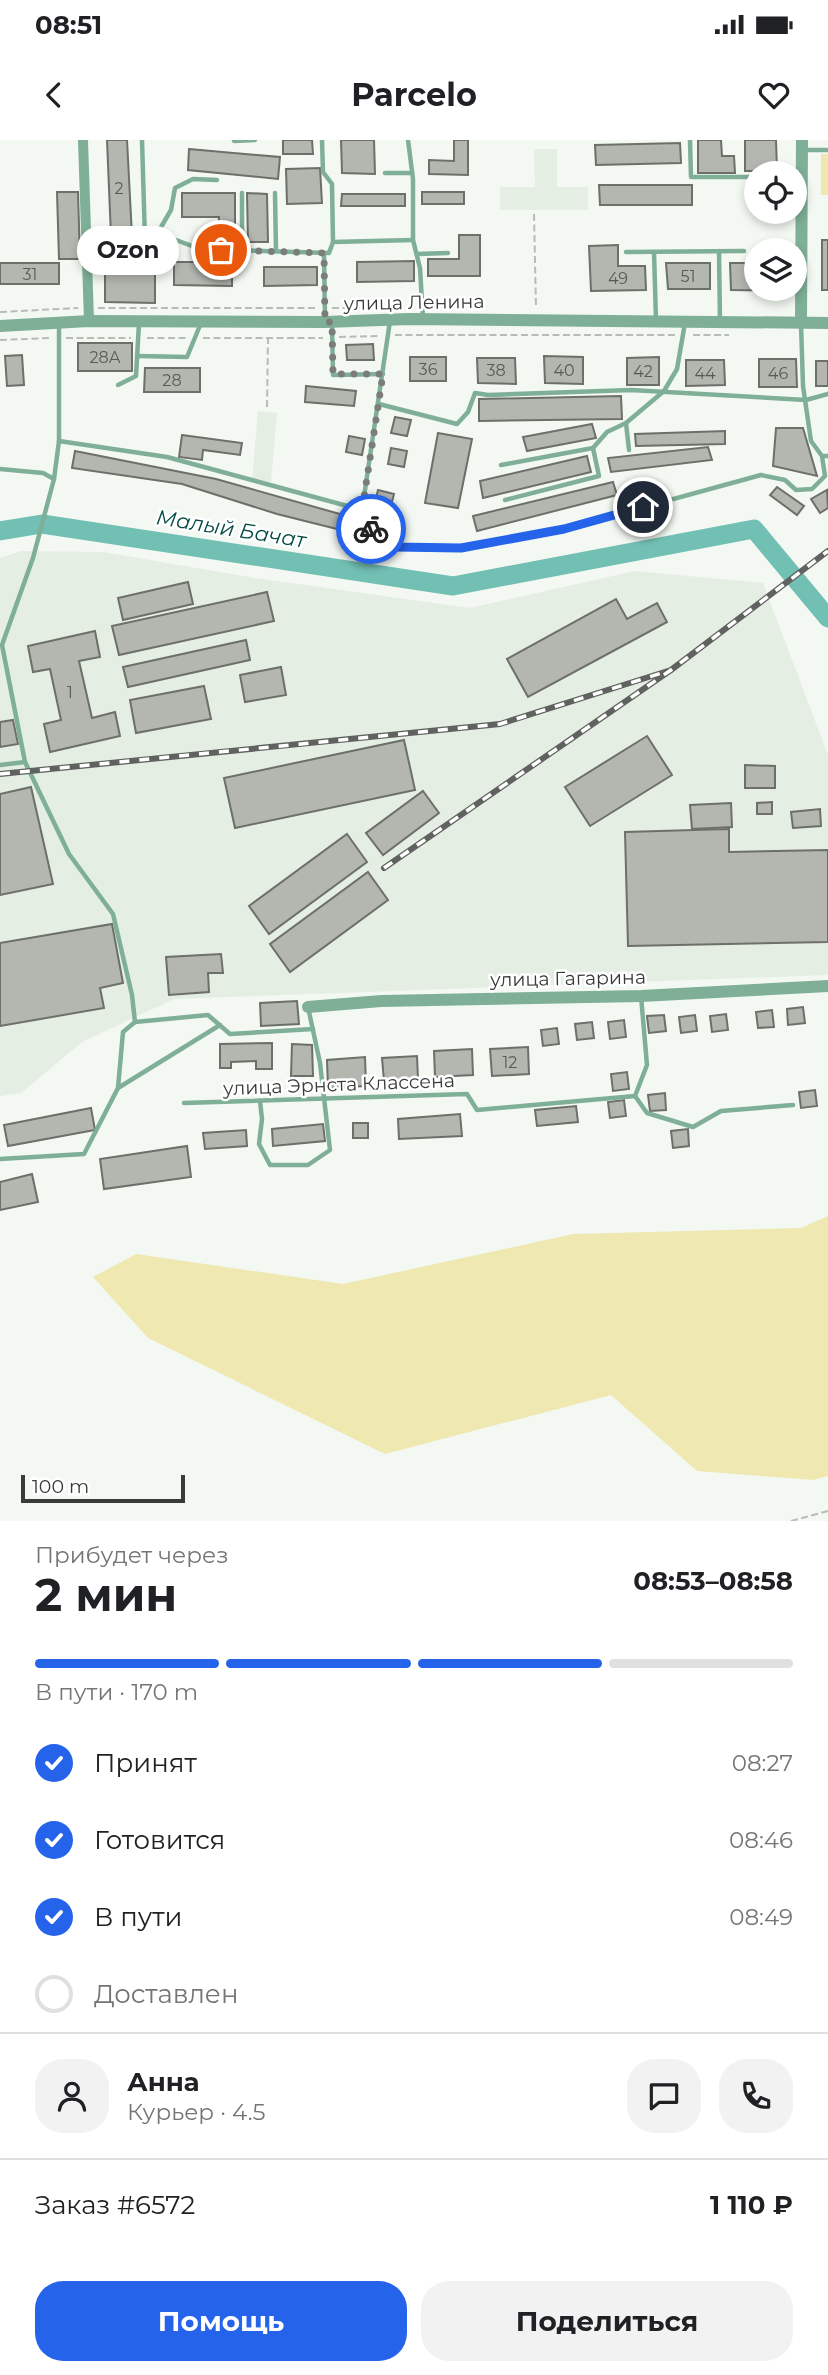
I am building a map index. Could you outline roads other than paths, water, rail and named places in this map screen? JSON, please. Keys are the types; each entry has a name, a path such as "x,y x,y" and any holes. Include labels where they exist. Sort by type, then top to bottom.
{"street":[{"path":"83,140 89,321"},
{"path":"799,224 801,323"},
{"name":"улица Ленина","path":"0,326 89,321 328,322 423,319 656,323 684,329 720,322 828,323"},
{"name":"улица Гагарина","path":"308,1007 381,1001 641,996 828,986"}],"lane":[{"path":"142,140 145,240"},
{"path":"234,141 255,140"},
{"path":"86,241 176,240 200,249 329,253 333,242 332,184 323,172 322,140"},
{"path":"408,140 414,240 420,268 423,319"},
{"path":"690,140 691,177 744,177"},
{"path":"802,145 828,150"},
{"path":"385,173 412,173"},
{"path":"154,240 171,210 175,188 193,179 217,180"},
{"path":"242,193 242,250"},
{"path":"275,193 276,251"},
{"path":"333,242 414,240"},
{"path":"719,251 720,322"},
{"path":"626,252 744,251"},
{"path":"654,252 656,323"},
{"path":"324,253 325,308 332,338 333,374 383,374"},
{"path":"417,254 448,253"},
{"path":"390,320 361,517 379,538 396,547 461,548 564,529 761,475 785,480 796,490 812,489 825,476 825,456 811,441 803,386 801,323"},
{"path":"118,385 136,376 139,322"},
{"path":"137,356 187,357 201,322"},
{"path":"59,323 59,442 54,479 33,558 2,645 25,762 69,854 113,914 132,995 135,1022"},
{"path":"501,465 593,448 607,432 626,423 664,391 677,369 684,329"},
{"path":"379,404 417,416 457,424 468,412 475,393 488,395 664,391 806,400 828,394"},
{"path":"626,423 629,450"},
{"path":"59,442 167,457 362,510"},
{"path":"505,500 599,476 593,448"},
{"path":"0,469 43,473 54,479"},
{"path":"0,765 25,762"},
{"path":"641,996 646,1065 635,1096 647,1113 693,1127 721,1111 793,1105"},
{"path":"260,1101 262,1119 259,1144 270,1165 308,1165 330,1150 320,1063 308,1007"},
{"path":"0,1159 84,1154 118,1088 123,1032 135,1022 208,1015 230,1034 313,1028"},
{"path":"118,1088 220,1025"},
{"name":"улица Эрнста Классена","path":"184,1103 467,1094 477,1110 635,1096"}],"waterway":[{"name":"Малый Бачат","path":"0,531 42,524 453,586 754,529 828,618"}],"railway":[{"path":"384,868 671,670 828,551"},
{"path":"0,774 500,724 671,670"}],"place":[{"name":"Ozon","path":"221,250"}]}
